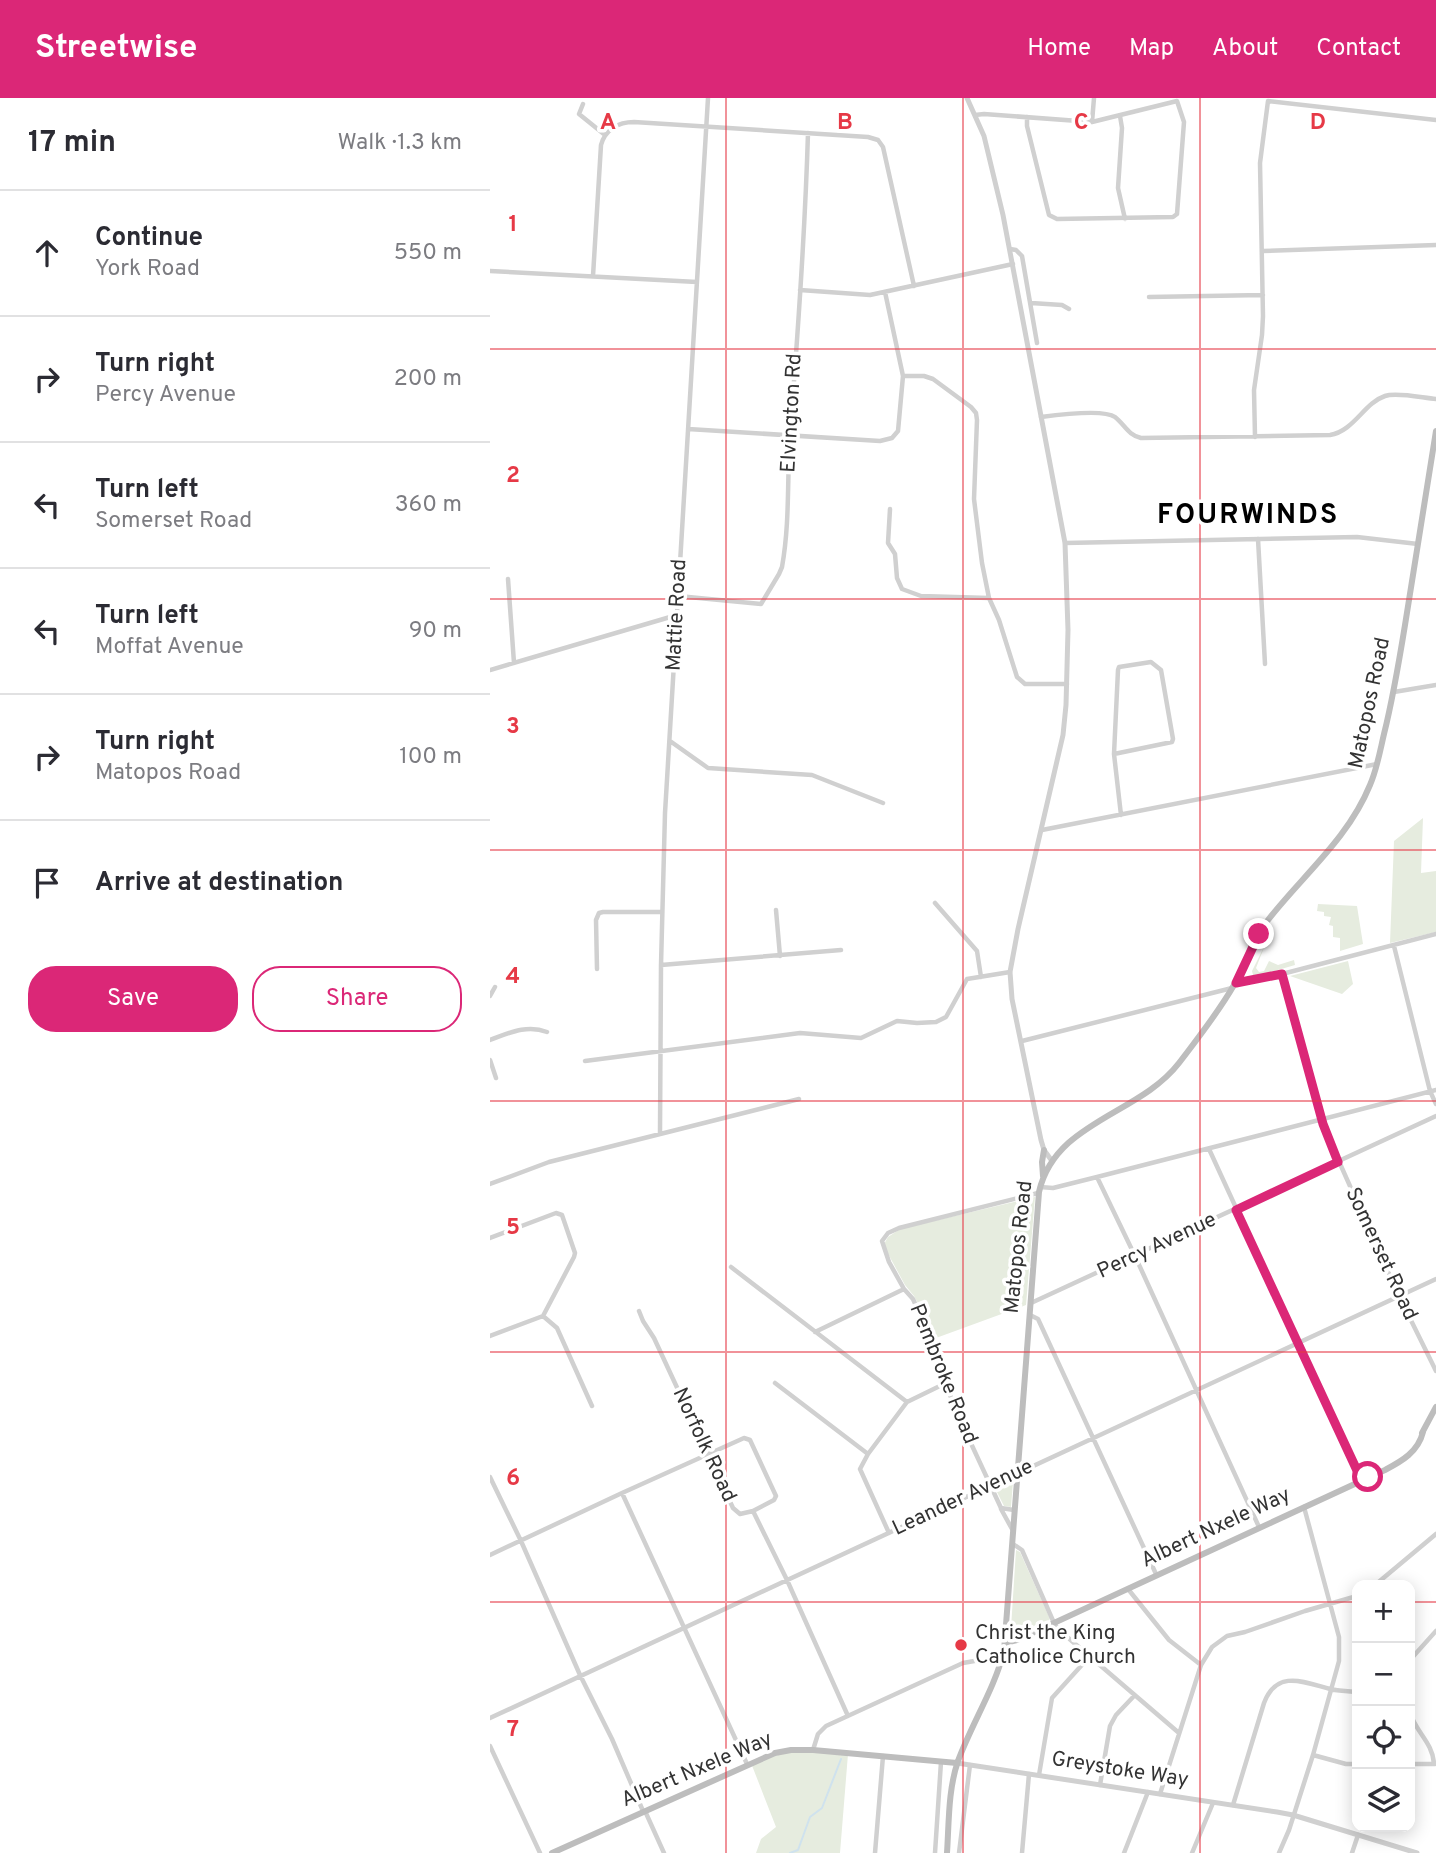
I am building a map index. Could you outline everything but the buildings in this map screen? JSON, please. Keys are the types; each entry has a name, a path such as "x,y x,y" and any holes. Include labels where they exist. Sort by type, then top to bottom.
{"main road":[{"name":"Matopos Road","path":"947,1853 951,1794 957,1763 996,1677 1005,1640 1029,1314 1043,1179 1052,1161 1076,1135 1149,1092 1183,1058 1234,986 1268,920 1330,850 1354,816 1371,783 1394,692 1436,431"},
{"path":"1043,1179 1044,1150"},
{"name":"Albert Nxele Way","path":"1020,1638 1384,1469 1411,1453 1436,1407"},
{"path":"1006,1626 1020,1638"},
{"path":"1005,1640 1020,1638"},
{"path":"1001,1660 1020,1638"},
{"name":"Albert Nxele Way","path":"552,1853 747,1764 775,1753 813,1750"},
{"name":"Greystoke Way","path":"813,1750 957,1763"}],"street":[{"name":"Mattie Road","path":"660,1133 662,912 669,741 708,98"},
{"path":"967,98 990,158 1013,264 1065,543 1068,604 1063,735 1010,972 1012,999 1044,1150 1052,1161"},
{"path":"1092,122 1094,98"},
{"path":"975,116 984,114 1027,117 1092,122 1177,101 1184,122 1177,214 1173,217 1125,219 1057,219 1049,215 1027,117"},
{"path":"1255,437 1254,390 1262,335 1263,295 1260,163 1268,101 1299,101 1436,120"},
{"path":"583,104 579,114 605,135"},
{"path":"1120,116 1122,128 1118,188 1125,219"},
{"path":"593,276 601,145 605,135 626,122 878,140 900,218 914,286"},
{"name":"Elvington Rd","path":"678,596 761,604 779,574 783,560 808,133"},
{"path":"1263,251 1436,246"},
{"path":"1010,249 1016,250 1022,256 1037,343"},
{"path":"800,290 856,295 885,292 1013,264"},
{"path":"490,271 697,282"},
{"path":"688,429 880,441 892,438 899,427 903,376 885,292"},
{"path":"1149,297 1263,295"},
{"path":"1031,303 1062,305 1069,309"},
{"path":"903,376 933,379 976,413 974,499 989,598 1017,677 1025,684 1067,684"},
{"path":"1041,417 1109,414 1117,418 1133,436 1141,439 1334,435 1344,430 1383,397 1393,395 1436,399"},
{"path":"890,509 888,544 895,554 897,578 902,589 921,596 989,598"},
{"path":"1065,543 1357,537 1418,544"},
{"path":"1258,539 1265,664"},
{"path":"508,579 514,663"},
{"path":"490,670 677,615"},
{"path":"1114,754 1172,742 1161,670 1151,662 1119,667 1118,670 1114,754 1121,815"},
{"path":"1394,692 1436,685"},
{"path":"669,741 709,768 812,775 883,803"},
{"path":"1042,830 1377,764"},
{"path":"935,903 977,951 981,977"},
{"path":"776,909 780,956"},
{"path":"597,969 598,914 662,912"},
{"path":"1022,1041 1436,934"},
{"path":"1394,946 1436,1104"},
{"path":"661,965 841,950"},
{"path":"585,1061 800,1033 861,1038 897,1021 936,1022 946,1017 967,979 1010,972"},
{"name":"Somerset Road","path":"1282,974 1325,1130 1399,1296 1436,1371"},
{"path":"490,996 495,987"},
{"path":"490,1040 513,1031 531,1028 547,1032"},
{"path":"490,1060 496,1078"},
{"path":"1040,1190 1433,1090"},
{"path":"490,1184 549,1162 799,1099"},
{"name":"Percy Avenue","path":"1030,1304 1436,1116"},
{"path":"1209,1149 1363,1479"},
{"path":"1097,1177 1259,1527"},
{"name":"Pembroke Road","path":"1013,1531 956,1409 946,1383 945,1372 913,1299 904,1289 882,1245 883,1238 888,1233 899,1228 1040,1190"},
{"path":"490,1238 556,1213 562,1215 575,1253 543,1316 490,1336"},
{"path":"731,1267 907,1402"},
{"name":"Leander Avenue","path":"490,1718 1436,1279"},
{"path":"815,1332 904,1289"},
{"name":"Norfolk Road","path":"639,1311 733,1508 740,1514 753,1511 848,1716"},
{"path":"1029,1314 1038,1319 1156,1574"},
{"path":"543,1316 556,1328 592,1406"},
{"path":"775,1383 868,1454"},
{"path":"889,1533 860,1471 861,1466 907,1402 946,1383"},
{"path":"490,1555 744,1438 750,1440 776,1496 774,1500 753,1511"},
{"path":"490,1477 664,1853"},
{"path":"622,1493 747,1764"},
{"path":"1279,1853 1287,1837 1313,1755 1337,1671 1340,1651 1339,1637 1303,1506"},
{"path":"1001,1508 1014,1510"},
{"path":"1381,1580 1436,1534"},
{"path":"1013,1544 1022,1550 1059,1630 1179,1733"},
{"path":"1128,1589 1170,1640 1201,1665"},
{"path":"1160,1794 1201,1665 1212,1647 1227,1636 1352,1597"},
{"path":"1415,1654 1436,1631"},
{"path":"1039,1775 1052,1698 1090,1656"},
{"path":"813,1750 822,1729 848,1716 963,1663 1001,1660"},
{"path":"1233,1805 1269,1692 1290,1680 1311,1682 1332,1690 1352,1692"},
{"path":"1100,1785 1110,1726 1116,1715 1134,1696"},
{"path":"1415,1724 1432,1750 1435,1764 1415,1764"},
{"path":"490,1746 540,1853"},
{"path":"875,1853 883,1755"},
{"path":"1313,1755 1352,1764"},
{"path":"935,1853 942,1761"},
{"name":"Greystoke Way","path":"957,1763 1293,1815 1417,1853"},
{"path":"959,1853 970,1765"},
{"path":"1022,1853 1029,1774"},
{"path":"1124,1853 1148,1792"},
{"path":"1192,1853 1213,1803"},
{"path":"1352,1853 1357,1835"}],"shaded area":[{"path":"1423,818 1421,873 1436,871 1436,932 1390,943 1394,841"},
{"path":"1318,904 1357,906 1363,944 1340,951 1340,938 1333,937 1333,926 1329,925 1331,917 1317,911"},
{"path":"1265,945 1256,968 1259,972 1264,971 1269,961 1278,965 1294,960 1295,965 1253,975 1252,971"},
{"path":"1348,961 1353,984 1342,994 1290,976"},
{"path":"1035,1197 1026,1305 936,1338 886,1250 884,1244 888,1237 900,1229"},
{"path":"1009,1479 1013,1482 1011,1507 1004,1506 994,1486"},
{"path":"1016,1550 1020,1552 1050,1619 1018,1633 1011,1628"},
{"path":"792,1751 848,1754 840,1853 756,1853 761,1839 776,1827 751,1763"}],"waterway":[{"path":"790,1853 798,1850 810,1817 822,1808 841,1759"}],"place":[{"name":"Christ the King Catholice Church","path":"961,1645"}],"district":[{"name":"FOURWINDS","path":"1248,516"}],"route":[{"path":"1259,934 1236,983 1282,974 1323,1124 1338,1162 1236,1210 1361,1479 1368,1477"}]}
